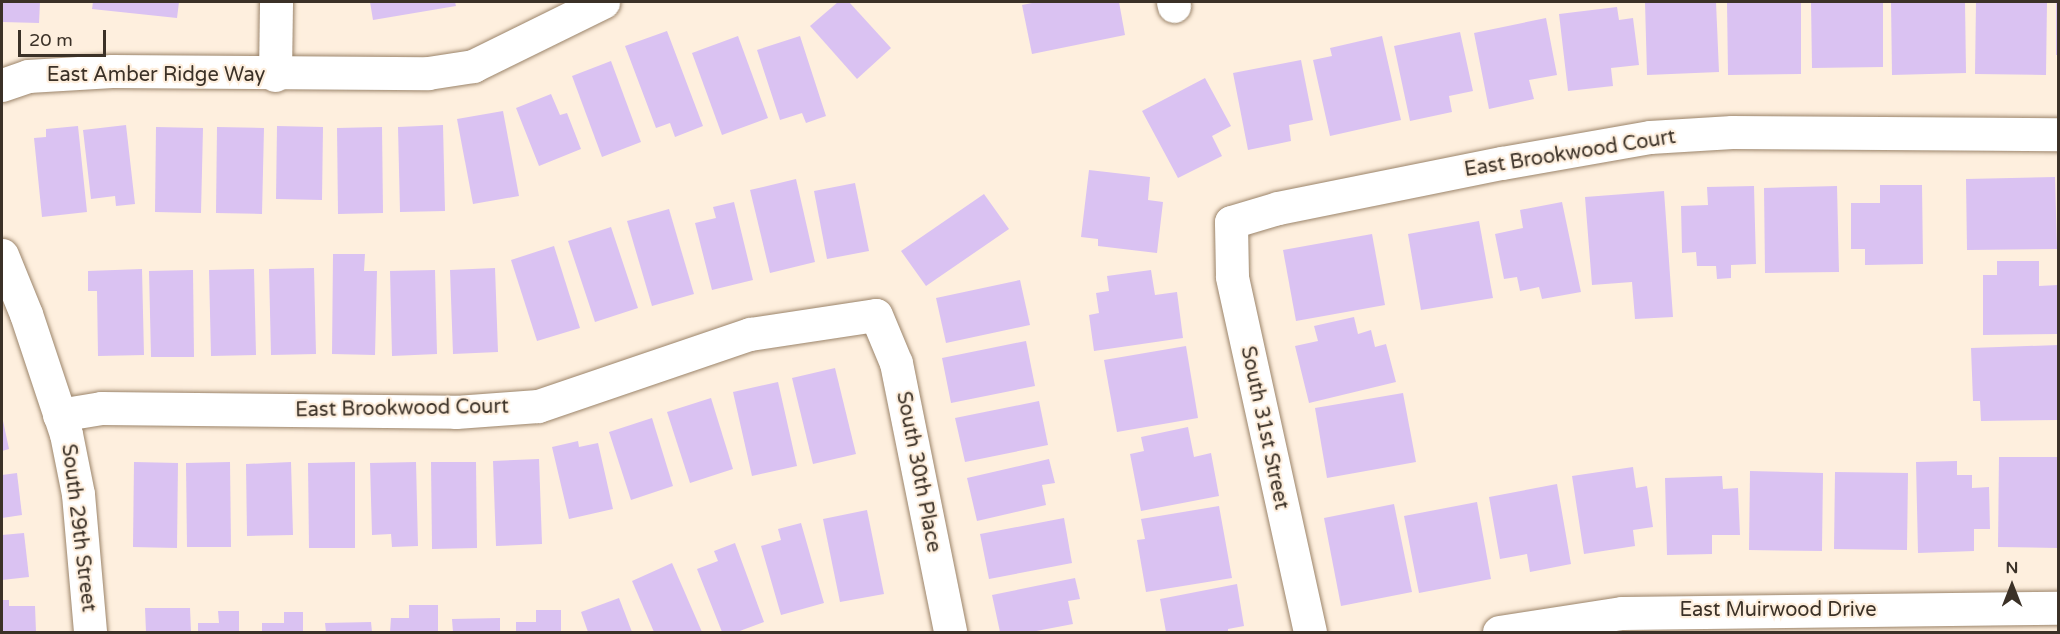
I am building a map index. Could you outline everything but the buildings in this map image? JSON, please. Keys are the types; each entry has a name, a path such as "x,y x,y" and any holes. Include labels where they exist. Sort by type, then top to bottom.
{"street":[{"name":"East Amber Ridge Way","path":"275,75 276,2"},
{"name":"East Amber Ridge Way","path":"2,85 28,76 112,71 275,75 428,73 473,66 603,2"},
{"name":"East Brookwood Court","path":"1231,222 1278,208 1434,176 1650,138 1732,132 2058,134"},
{"name":"South 31st Street","path":"1231,222 1232,276 1310,633"},
{"name":"South 29th Street","path":"2,255 59,415 78,494 90,633"},
{"name":"East Brookwood Court","path":"59,415 101,408 456,412 538,406 750,334 876,315"},
{"name":"South 30th Place","path":"876,315 896,363 950,633"},
{"name":"East Muirwood Drive","path":"1499,633 1622,613 1908,621 2058,608"}]}
